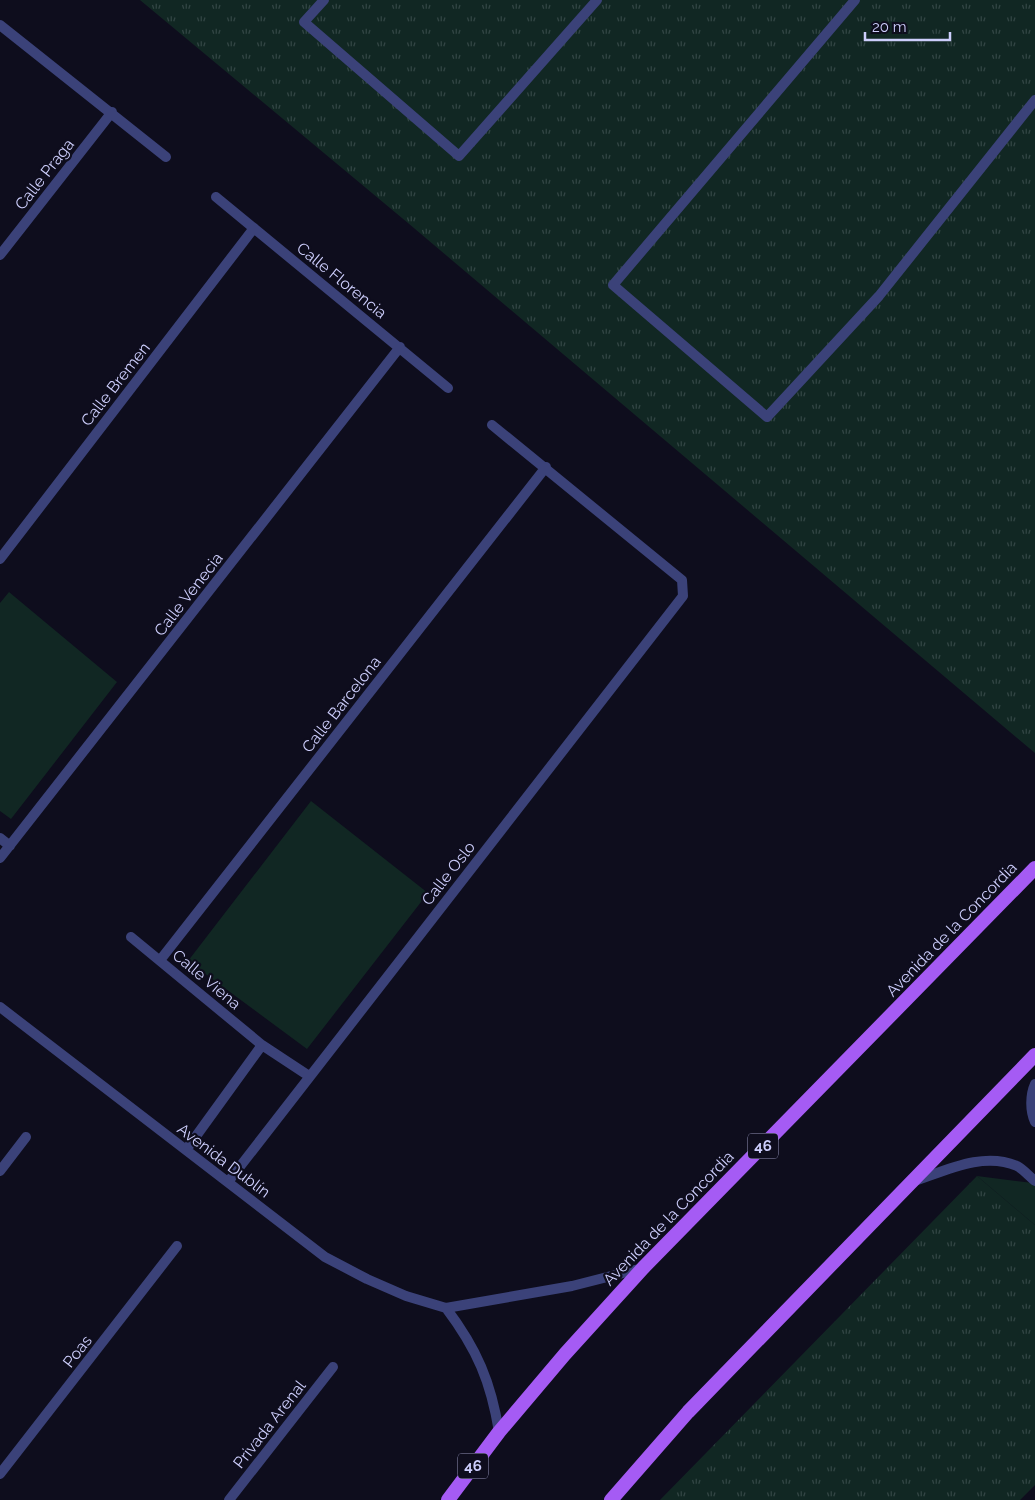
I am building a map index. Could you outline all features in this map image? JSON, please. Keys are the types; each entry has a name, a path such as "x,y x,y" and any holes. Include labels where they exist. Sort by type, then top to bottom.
{"main road":[{"name":"Avenida de la Concordia","path":"448,1500 499,1432 564,1354 643,1268 1035,868"},
{"path":"611,1500 688,1412 1035,1055"}],"street":[{"path":"324,0 304,22 458,156 597,0"},
{"path":"855,0 613,285 767,417 879,296 1035,100"},
{"path":"0,24 166,157"},
{"name":"Calle Praga","path":"0,255 112,112"},
{"name":"Calle Florencia","path":"216,197 448,388"},
{"name":"Calle Bremen","path":"0,558 254,228"},
{"name":"Calle Venecia","path":"0,858 400,347"},
{"path":"492,425 546,467"},
{"name":"Calle Oslo","path":"228,1182 683,596 682,580 546,467"},
{"name":"Calle Barcelona","path":"161,959 546,467"},
{"path":"0,838 10,846"},
{"name":"Calle Viena","path":"131,937 161,959 262,1045 309,1076"},
{"name":"Avenida Dublín","path":"0,1008 325,1257 375,1282 446,1308"},
{"path":"186,1150 262,1045"},
{"path":"1035,1084 1032,1092 1032,1115 1035,1122"},
{"path":"0,1171 26,1138"},
{"path":"911,1183 954,1168 992,1159 1018,1166 1035,1181"},
{"name":"Poas","path":"0,1474 177,1246"},
{"path":"499,1432 494,1398 483,1366 467,1335 446,1308 572,1286 643,1268"},
{"name":"Privada Arenal","path":"229,1500 333,1367"}],"green space":[{"path":"140,0 1035,0 1035,753 408,223"},
{"path":"9,592 117,682 11,819 0,811 0,603"},
{"path":"311,801 428,893 307,1049 188,961"},
{"path":"977,1176 1035,1225 1035,1485 1020,1500 660,1500"},
{"path":"977,1176 1033,1183 1035,1185 1035,1225"}]}
